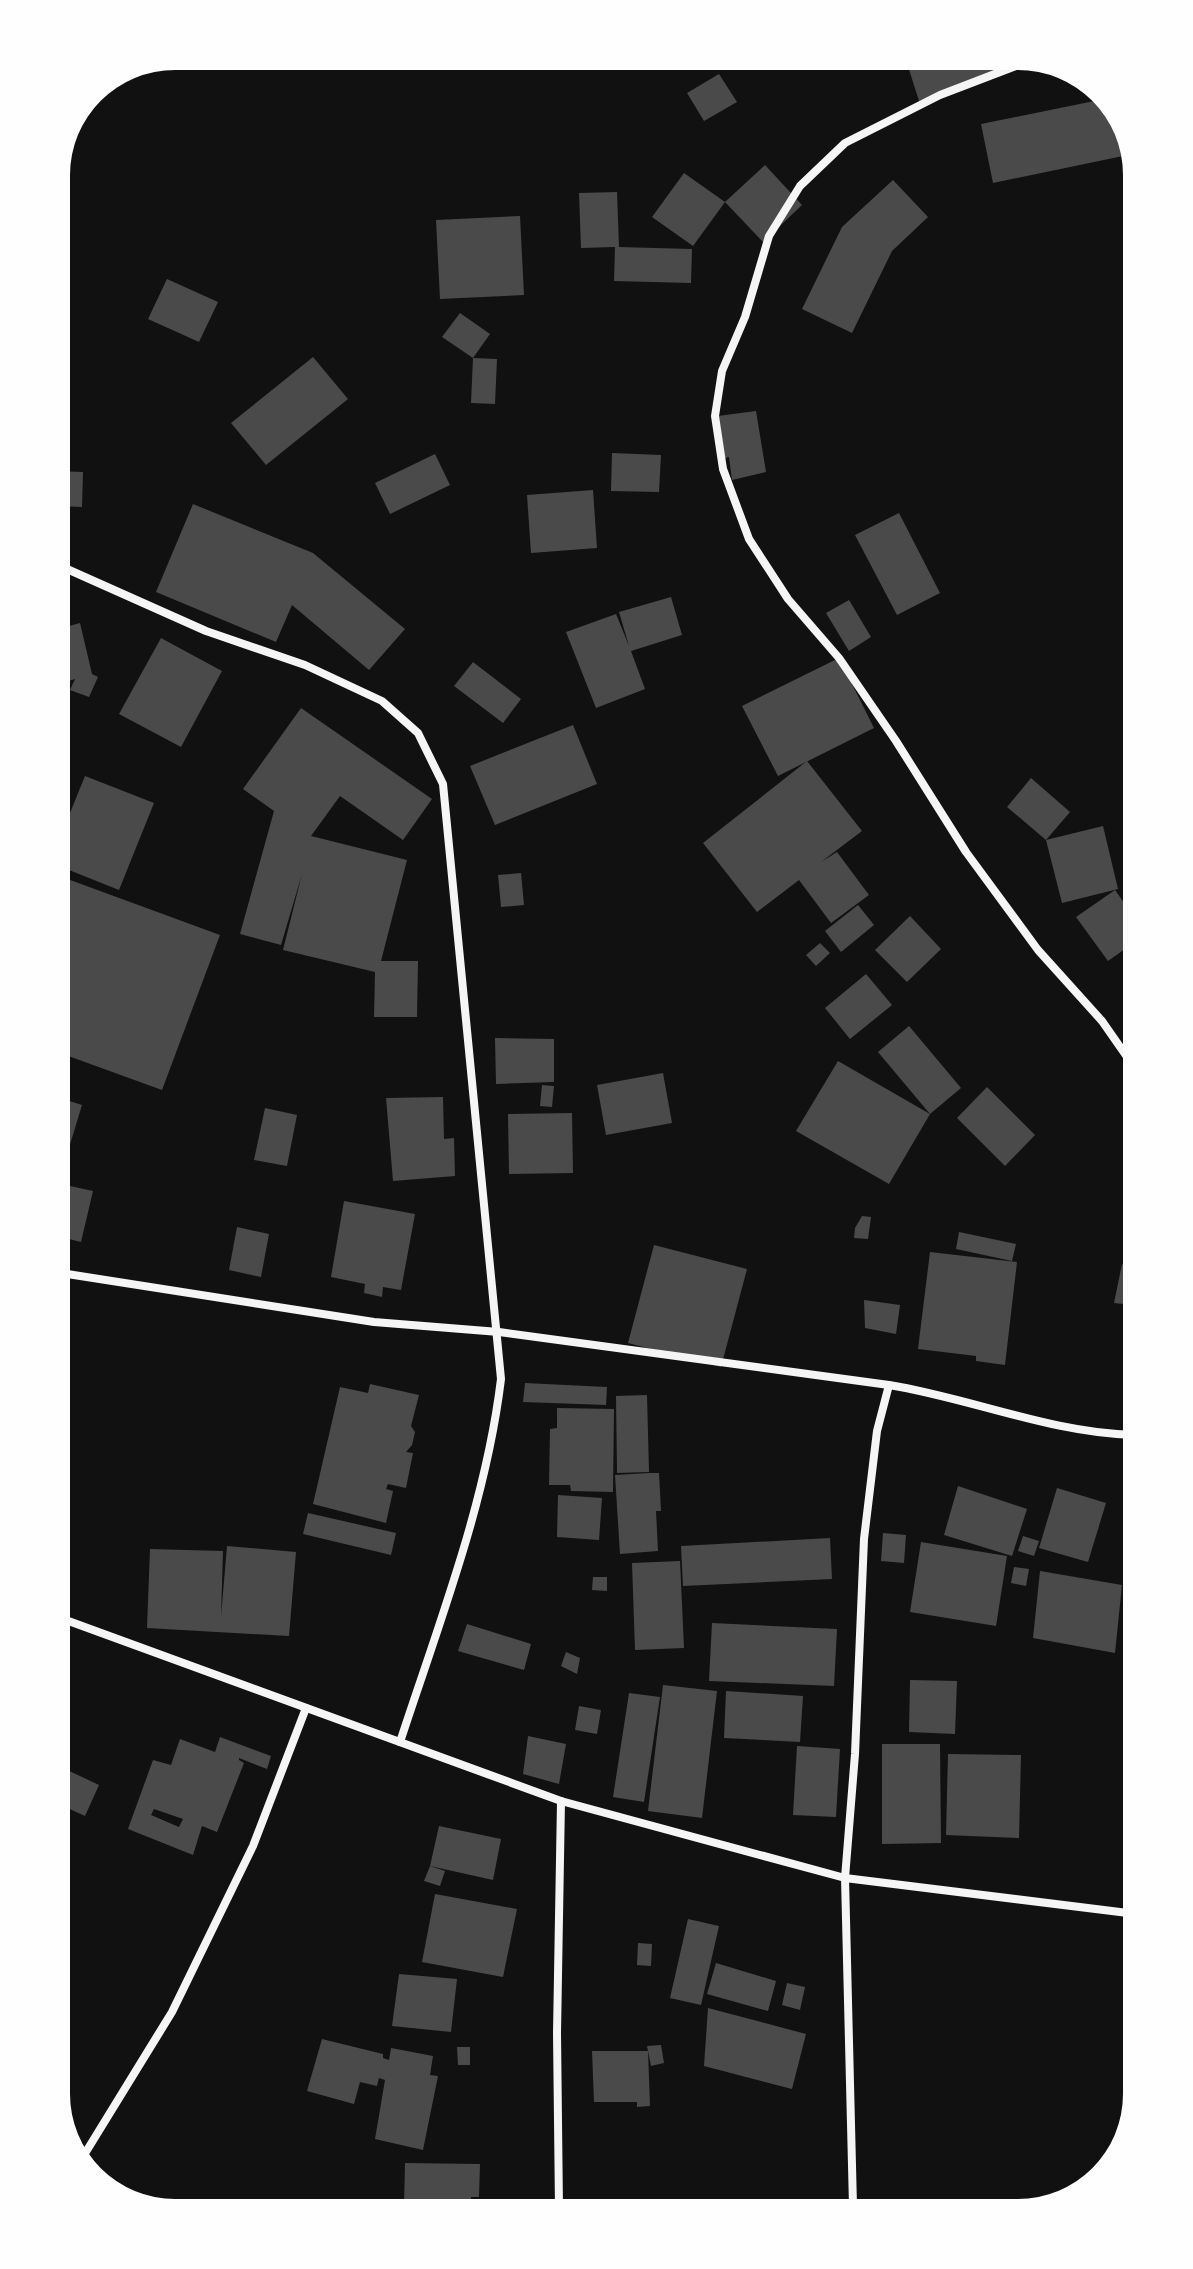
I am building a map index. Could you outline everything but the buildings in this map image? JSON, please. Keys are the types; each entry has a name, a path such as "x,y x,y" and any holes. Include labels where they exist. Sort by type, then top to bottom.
{"street":[{"path":"1005,70 940,95 845,143 800,186 769,236 745,317 722,371 715,416 723,469 749,539 788,599 839,658 966,852 1038,950 1102,1021 1123,1051"},
{"path":"70,570 206,631 305,665 382,701 418,733 443,784 499,1332 501,1379 494,1434 452,1584 400,1742"},
{"path":"70,1274 374,1322 499,1332 889,1385 1094,1432 1123,1434"},
{"path":"853,2199 845,1878 855,1754 864,1539 877,1431 889,1385"},
{"path":"70,1622 561,1801 845,1878 1123,1912"},
{"path":"87,2150 172,2012 253,1846 306,1708"},
{"path":"559,2199 557,2033 561,1801"}]}
